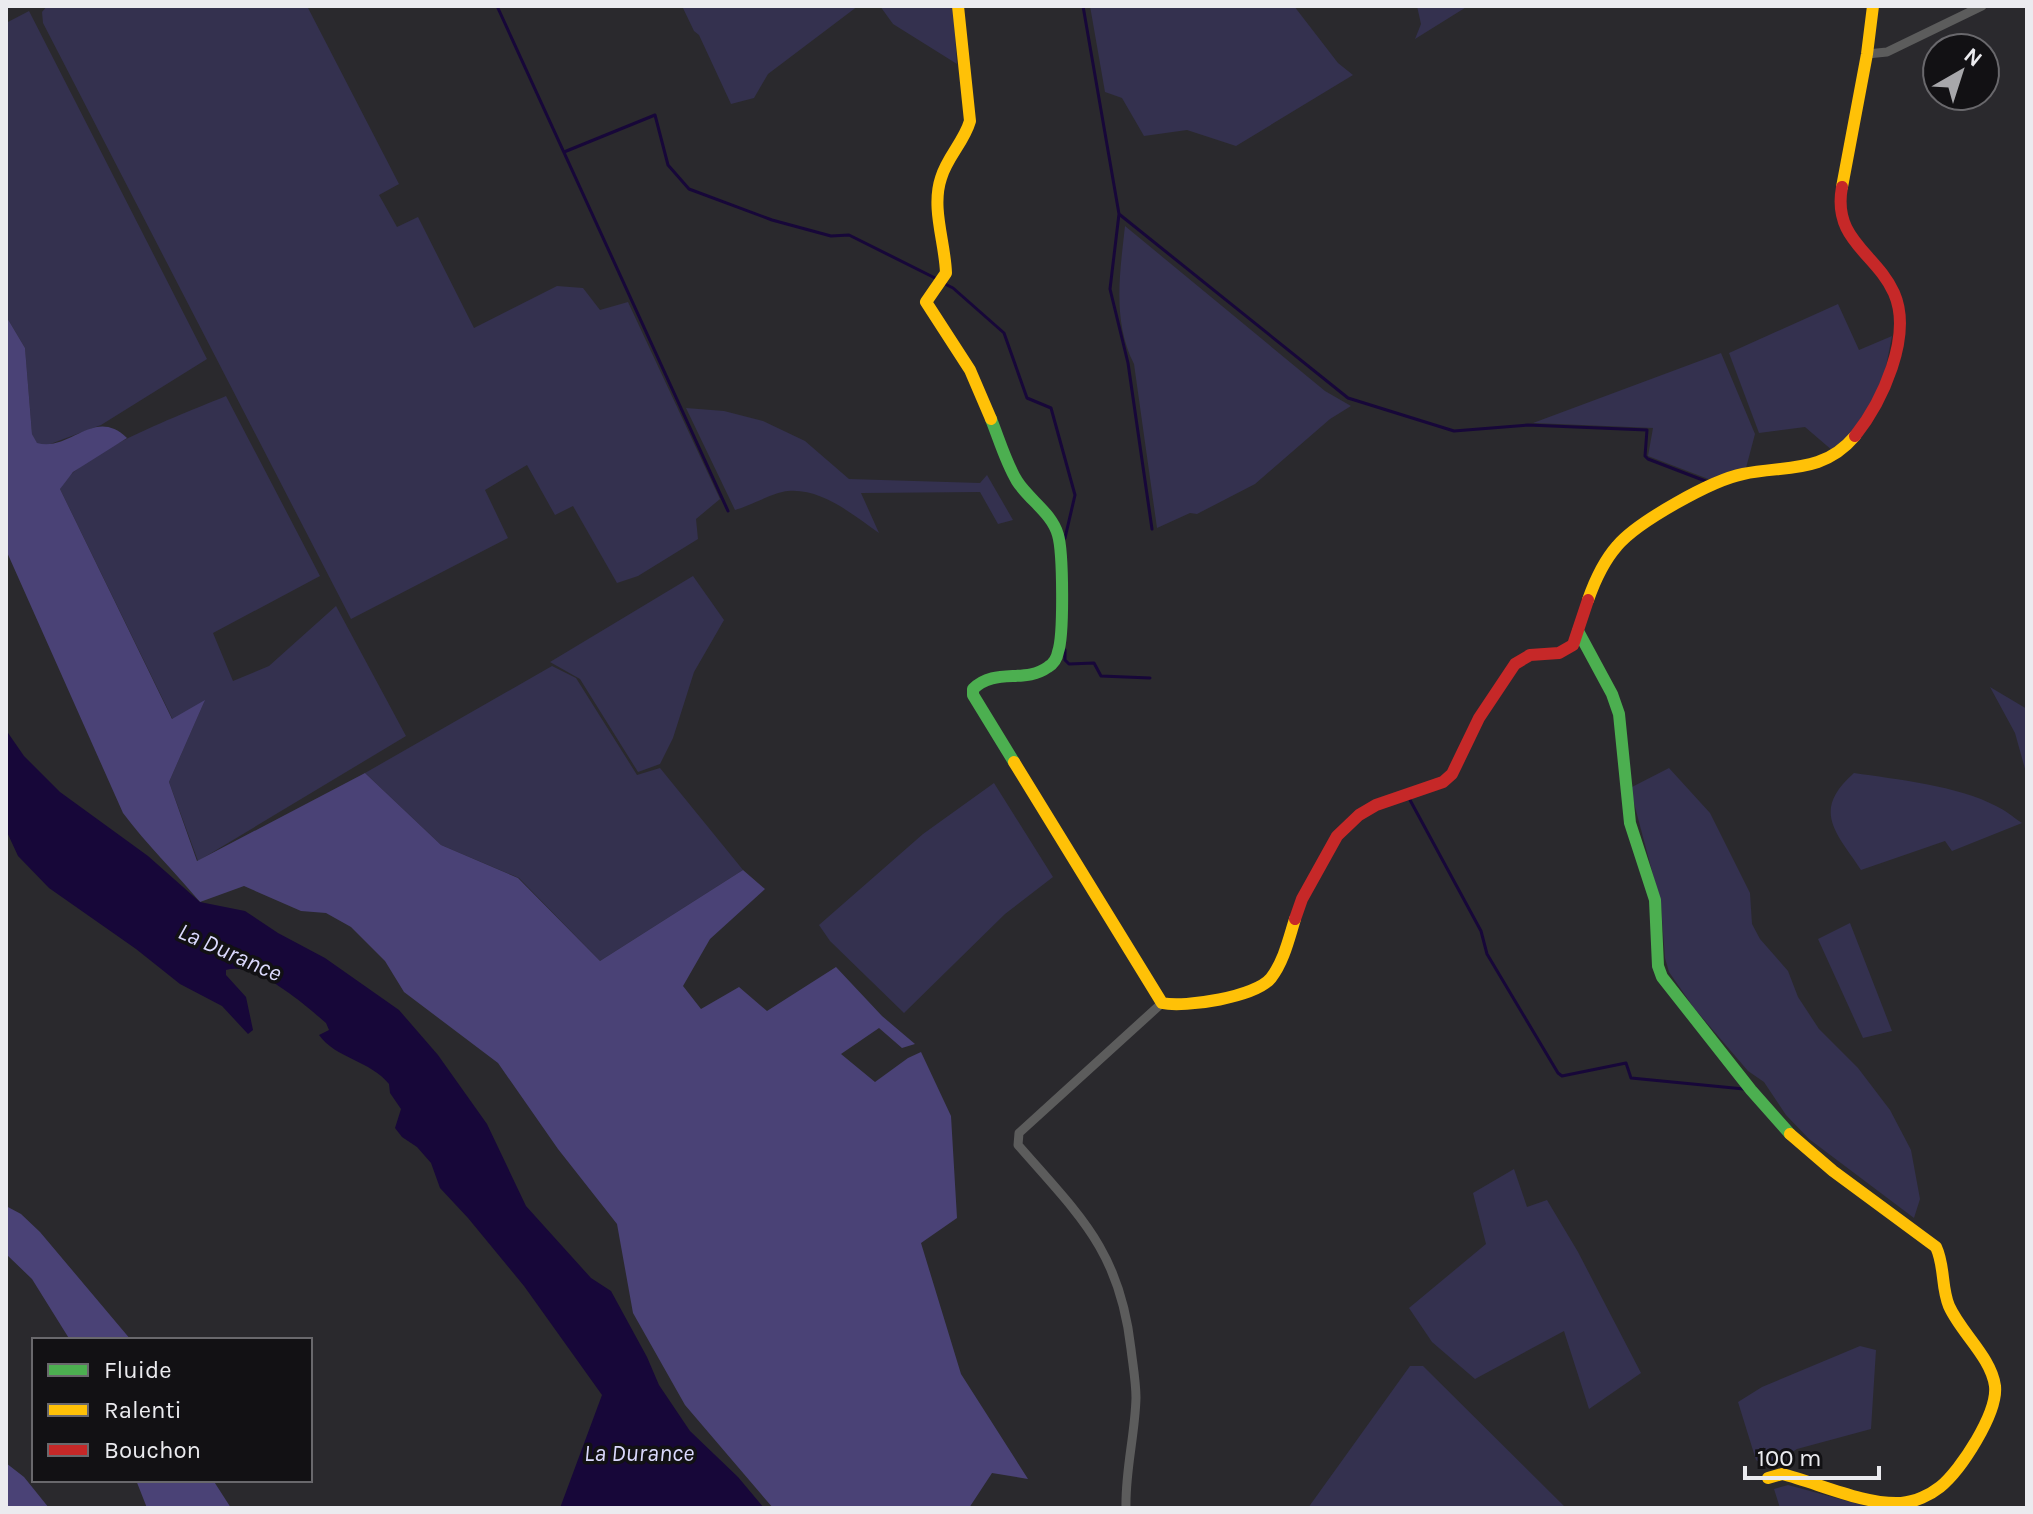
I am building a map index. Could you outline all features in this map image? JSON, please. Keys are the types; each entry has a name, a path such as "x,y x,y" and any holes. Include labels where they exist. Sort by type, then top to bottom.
{"street":[{"path":"958,6 970,121 966,137 942,173 938,185 946,269 942,282 927,298 928,308 970,370 1017,481 1059,533 1060,634 1057,658 1037,673 995,677 978,682 973,689 977,703 1164,1004 1177,1006 1241,994 1270,980 1282,958 1302,899 1337,836 1354,819 1376,805 1443,782 1452,774 1479,718 1515,664 1530,655 1559,653 1573,645 1587,596 1612,548 1631,532 1725,479 1751,472 1806,467 1831,457 1862,428 1878,403 1888,378 1899,323 1897,298 1847,234 1840,210 1873,6"},
{"path":"1867,54 1887,52 1982,6"},
{"path":"1578,631 1612,694 1619,714 1625,794 1630,823 1655,900 1657,957 1662,977 1751,1090 1793,1137 1833,1171 1936,1247 1944,1293 1952,1312 1995,1384 1995,1401 1989,1417 1952,1474 1942,1485 1917,1499 1892,1503 1782,1474 1768,1478"},
{"path":"1126,1508 1136,1396 1130,1330 1121,1291 1108,1259 1088,1226 1018,1145 1017,1140 1019,1133 1164,1004"}],"shaded area":[{"path":"47,6 307,6 399,184 379,195 397,227 418,217 474,328 557,286 583,288 600,310 628,302 720,499 696,519 698,539 638,576 617,583 573,506 555,515 527,465 485,490 508,538 351,619 43,23 42,12"},
{"path":"682,6 858,6 768,74 754,98 731,104"},
{"path":"880,6 953,6 957,64 893,24"},
{"path":"1090,6 1294,6 1338,63 1353,75 1236,146 1187,130 1144,136 1122,98 1105,92"},
{"path":"1417,6 1468,6 1415,39 1421,24"},
{"path":"29,11 207,359 101,425 45,446 37,444 32,434 25,348 6,316 6,23"},
{"path":"1125,226 1325,391 1351,406 1330,419 1255,484 1197,514 1190,513 1157,528 1134,364 1127,348 1120,314"},
{"path":"1838,304 1859,350 1892,336 1882,387 1857,428 1833,451 1805,427 1759,433 1729,353"},
{"path":"6,316 25,348 32,434 37,443 61,442 93,428 104,427 115,429 127,438 73,472 60,489 172,719 205,700 169,782 197,861 365,773 441,845 518,878 600,961 743,870 765,889 710,939 683,986 701,1009 739,987 767,1011 836,967 882,1016 915,1044 902,1048 879,1028 841,1054 875,1082 921,1052 951,1116 957,1218 921,1243 961,1374 1028,1479 992,1473 969,1508 773,1508 685,1405 633,1313 617,1224 558,1149 498,1063 404,992 385,961 351,927 326,913 301,911 244,886 200,902 151,847 123,813 6,550"},
{"path":"1721,353 1755,434 1746,468 1711,480 1648,456 1653,428 1533,423"},
{"path":"226,396 320,576 213,633 233,681 269,666 336,606 406,736 198,861 169,782 204,702 173,720 60,489 88,461 110,448"},
{"path":"686,408 724,411 763,421 805,441 849,479 980,483 987,475 1013,520 998,524 980,492 861,493 879,533 825,498 801,491 782,492 735,510"},
{"path":"693,576 724,620 694,672 673,738 660,764 638,772 580,679 550,662"},
{"path":"552,666 576,678 637,775 660,768 743,870 600,961 519,878 441,845 365,773"},
{"path":"1990,687 2027,709 2027,776 2015,733"},
{"path":"1669,768 1710,813 1750,893 1752,924 1760,939 1788,971 1798,997 1819,1029 1858,1068 1890,1110 1911,1150 1920,1199 1914,1218 1809,1139 1786,1115 1764,1082 1748,1071 1694,1008 1669,972 1661,905 1630,788"},
{"path":"1854,773 1964,793 1999,808 2022,823 1952,851 1945,841 1861,870 1836,833 1831,810 1833,799"},
{"path":"994,783 1053,877 1005,914 904,1013 830,941 819,925 923,834"},
{"path":"1850,923 1892,1031 1863,1038 1818,939"},
{"path":"1514,1169 1527,1207 1547,1200 1578,1252 1641,1373 1589,1409 1564,1331 1475,1379 1432,1342 1409,1308 1486,1244 1473,1193"},
{"path":"6,1206 21,1214 40,1232 129,1338 69,1338 32,1279 6,1254"},
{"path":"1860,1346 1876,1350 1871,1429 1797,1449 1767,1467 1756,1460 1738,1402 1762,1387"},
{"path":"1410,1366 1423,1366 1566,1508 1308,1508"},
{"path":"6,1463 24,1477 49,1508 6,1508"},
{"path":"137,1482 214,1482 231,1508 147,1508"},
{"path":"1788,1485 1873,1508 1780,1508 1774,1489"}],"water":[{"name":"La Durance","path":"6,730 24,756 60,792 148,856 200,902 245,911 325,958 399,1010 438,1055 487,1124 526,1206 591,1278 611,1291 659,1385 690,1431 738,1477 764,1508 560,1508 602,1395 524,1286 440,1188 431,1163 395,1128 401,1109 390,1093 389,1084 373,1070 326,1043 319,1035 329,1030 326,1023 279,986 251,972 226,970 226,975 246,997 253,1030 248,1034 222,1006 180,984 49,888 18,856 6,830"}],"waterway":[{"path":"497,6 728,511"},
{"path":"1083,6 1119,214 1348,398 1454,431 1528,425 1647,430 1645,456 1648,459 1708,482"},
{"path":"564,152 655,115 668,165 689,189 772,220 831,236 849,235 937,279"},
{"path":"1119,214 1110,289 1128,363 1152,529"},
{"path":"943,283 953,288 1004,333 1027,398 1051,408 1075,495 1065,538"},
{"path":"1065,650 1065,660 1069,664 1094,663 1101,676 1150,678"},
{"path":"1410,800 1481,931 1487,954 1558,1073 1562,1076 1626,1063 1631,1078 1744,1089"}],"traffic: fast":[{"path":"991,419 1017,481 1055,527 1061,558 1061,629 1054,661 1039,672 991,679 973,689 973,695 1014,762"},
{"path":"1578,631 1612,694 1619,714 1630,823 1655,900 1658,966 1662,977 1751,1090 1790,1134"}],"traffic: slow":[{"path":"958,6 970,121 947,163 938,189 946,273 926,302 970,370 991,419"},
{"path":"1842,187 1873,6"},
{"path":"1588,600 1612,552 1627,536 1657,514 1730,478 1803,466 1830,457 1855,436"},
{"path":"1014,762 1162,1003 1220,1000 1263,985 1279,964 1295,919"},
{"path":"1768,1478 1782,1474 1872,1501 1901,1503 1917,1500 1940,1487 1958,1468 1991,1411 1995,1386 1988,1365 1949,1306 1936,1247 1833,1171 1790,1134"}],"traffic: jam":[{"path":"1842,187 1843,220 1849,233 1894,293 1900,329 1892,368 1875,405 1855,436"},
{"path":"1295,919 1302,899 1337,836 1359,815 1376,805 1443,782 1452,774 1479,718 1515,664 1530,655 1559,653 1573,645 1588,600"}]}
